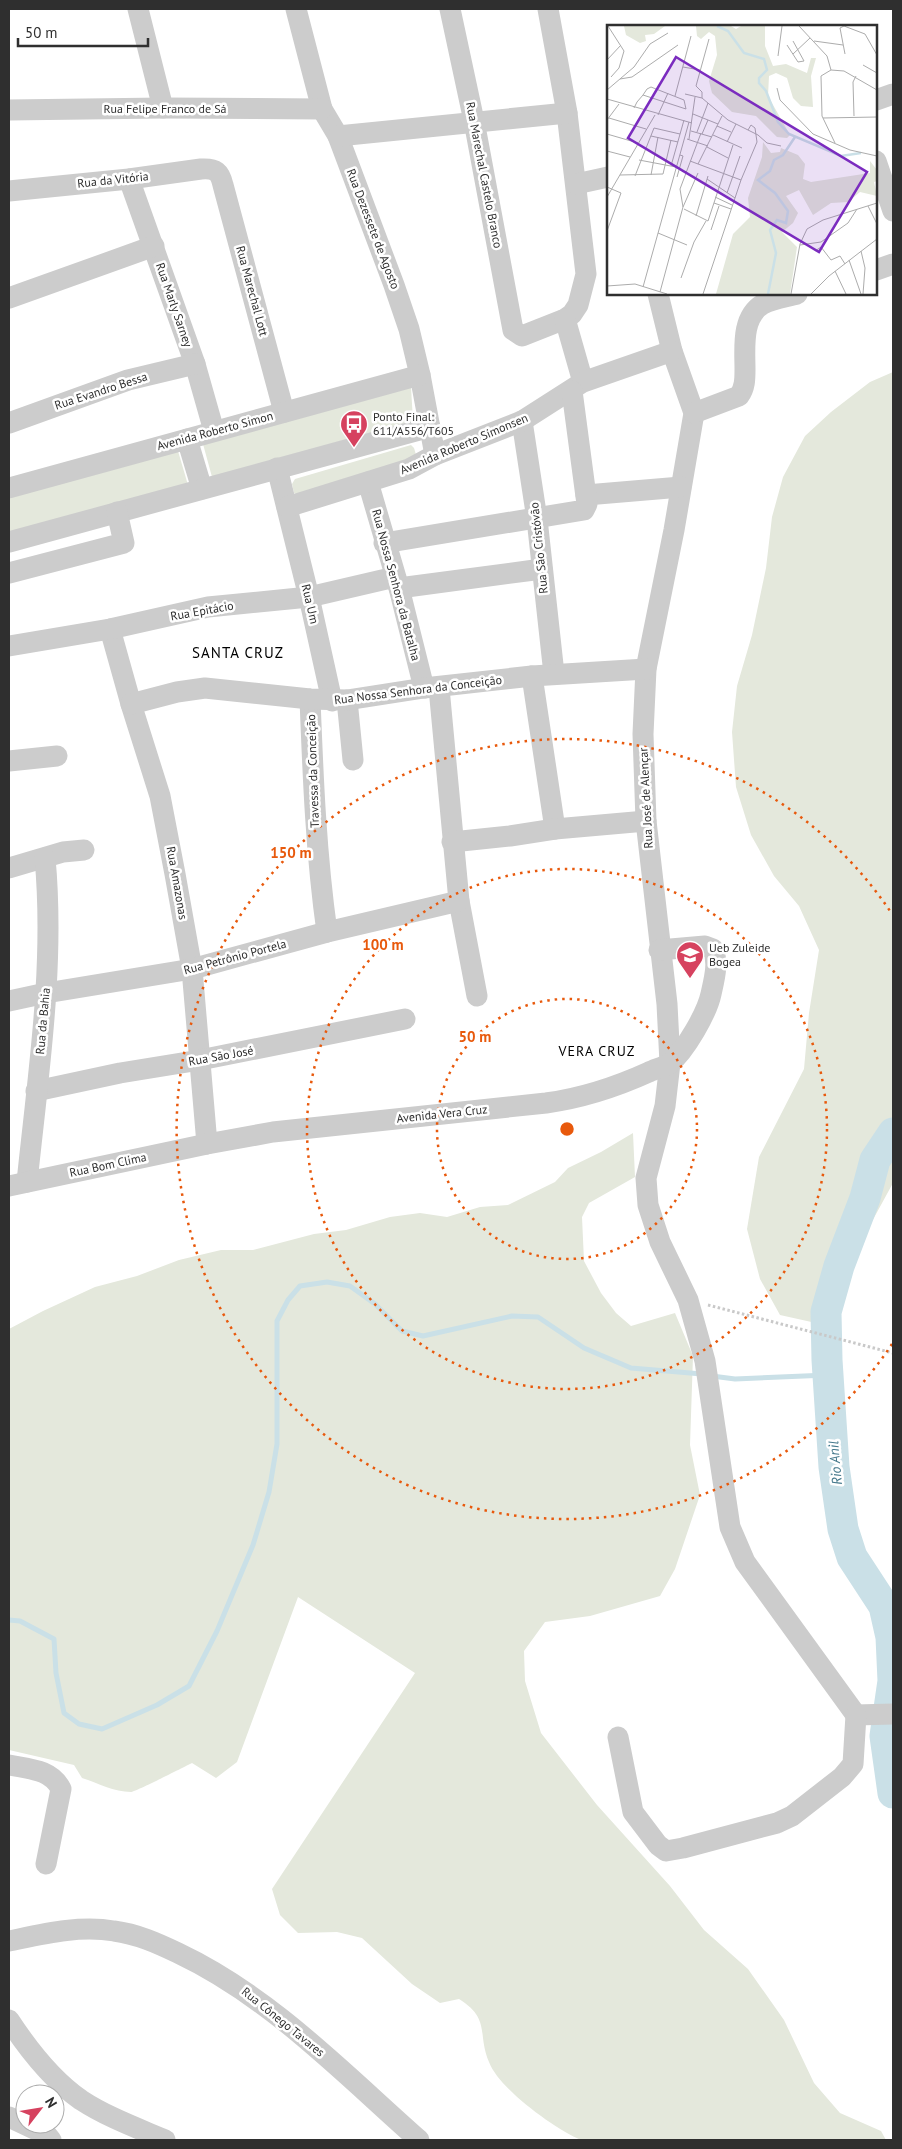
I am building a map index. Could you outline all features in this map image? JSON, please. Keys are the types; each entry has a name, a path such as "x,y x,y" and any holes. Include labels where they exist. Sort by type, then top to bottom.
{"street":[{"path":"138,9 164,108"},
{"name":"Rua Dezessete de Agosto","path":"296,9 322,109 338,136 409,329 420,375 434,455"},
{"name":"Rua Marechal Castelo Branco","path":"450,9 474,121 513,330 522,336 565,319"},
{"path":"384,543 582,511 586,507 578,386 565,319 578,305 586,274 567,113 548,9"},
{"path":"877,100 893,94"},
{"name":"Rua Felipe Franco de Sá","path":"9,110 164,108 322,109"},
{"path":"338,136 567,113"},
{"path":"877,164 893,211"},
{"name":"Rua da Vitória","path":"9,191 129,180 201,169 211,168 217,170"},
{"name":"Rua Marechal Lott","path":"217,170 223,185 284,412"},
{"path":"576,184 607,177"},
{"name":"Rua Marly Sarney","path":"129,180 195,364 214,432"},
{"path":"9,298 154,246"},
{"path":"877,270 893,264"},
{"name":"Rua José de Alençar","path":"658,295 672,351 694,413 646,668 643,734 646,821 659,950 667,1004 670,1063 665,1106 646,1178 648,1205 660,1242 688,1300 705,1361 730,1527 745,1562 875,1715"},
{"path":"694,413 739,396 743,390 745,379 746,331 754,312 763,304 794,295"},
{"name":"Avenida Roberto Símonsen","path":"287,507 409,469 434,455 522,422 578,386 672,351"},
{"name":"Rua Evandro Bessa","path":"9,422 128,380 195,364"},
{"name":"Avenida Roberto Simon","path":"9,488 420,375"},
{"name":"Rua São Cristóvão","path":"522,422 537,519 554,674"},
{"path":"9,542 430,427"},
{"path":"187,439 202,489"},
{"path":"277,468 287,507"},
{"name":"Rua Nossa Senhora da Batalha","path":"368,482 384,543 431,688 461,909"},
{"path":"586,495 681,486"},
{"name":"Rua Um","path":"287,507 309,597 339,700 354,760"},
{"path":"9,573 124,543 117,512"},
{"path":"32,536 39,565"},
{"name":"Rua Epitácio","path":"9,646 110,629 208,607 309,597 397,583 542,569"},
{"name":"Rua Amazonas","path":"110,629 160,796 192,969 207,1144"},
{"name":"Rua Nossa Senhora da Conceição","path":"131,704 178,692 205,688 310,699 339,700 532,676 646,668"},
{"path":"532,676 555,829"},
{"name":"Travessa da Conceição","path":"310,699 315,826 319,877 327,932"},
{"path":"9,761 57,756"},
{"path":"452,842 555,829 646,821"},
{"path":"9,868 63,852 84,850"},
{"name":"Rua da Bahia","path":"18,1184 36,1092 46,992 48,895 45,858"},
{"path":"461,909 477,996"},
{"name":"Rua Petrônio Portela","path":"9,1001 46,992 192,969 327,932 461,909"},
{"path":"659,950 704,946 713,949 716,955 716,974 710,1001 699,1025 670,1063"},
{"name":"Rua São José","path":"36,1092 120,1073 200,1060 405,1019"},
{"name":"Avenida Vera Cruz","path":"207,1144 273,1132 574,1099 601,1092 670,1063"},
{"name":"Rua Bom Clima","path":"18,1184 207,1144"},
{"path":"618,1737 633,1812 658,1845 666,1851 768,1826 792,1816 842,1777 853,1764 875,1715"},
{"path":"9,1765 47,1773 56,1780 61,1789 46,1864"},
{"name":"Rua Cônego Tavares","path":"9,1941 69,1930 112,1930 153,1942 203,1965 243,1989 284,2021 419,2140"},
{"path":"9,2020 43,2065 62,2085 99,2110 165,2140"},
{"path":"9,2117 47,2135 51,2140"}],"path":[{"path":"688,1300 891,1352"}],"shaded area":[{"path":"893,372 893,1183 870,1225 838,1305 825,1325 780,1315 760,1279 747,1229 759,1157 804,1069 809,1013 819,950 799,906 774,876 751,835 736,787 732,732 737,686 752,635 766,568 772,517 783,477 805,436 831,412 870,382"},
{"path":"411,387 413,421 212,477 203,444"},
{"path":"411,445 417,458 300,496 294,493 292,484 295,479"},
{"path":"178,451 188,485 9,534 9,498"},
{"path":"633,1133 635,1177 589,1203 582,1217 584,1261 601,1293 616,1313 631,1326 675,1313 693,1356 690,1445 700,1495 675,1569 660,1596 590,1616 545,1622 524,1651 525,1681 541,1733 597,1805 670,1886 704,1930 748,1969 784,2020 814,2083 840,2113 881,2131 886,2140 581,2140 543,2118 504,2084 489,2062 482,2028 476,2013 469,2006 459,1999 440,2003 412,1984 362,1938 337,1932 298,1933 280,1915 272,1889 415,1673 298,1597 237,1762 216,1778 192,1763 134,1791 125,1792 82,1778 74,1765 9,1750 9,1329 95,1287 137,1276 179,1260 221,1250 253,1250 314,1234 346,1230 390,1217 420,1213 447,1217 480,1207 508,1205 555,1182 568,1168 601,1152"}],"waterway":[{"name":"Rio Anil","path":"893,1133 875,1160 865,1198 839,1266 826,1312 834,1467 843,1529 852,1557 884,1606 891,1637 893,1681 885,1736 893,1793"},
{"path":"9,1620 20,1621 54,1639 56,1673 64,1713 79,1724 102,1729 157,1705 189,1686 217,1631 253,1545 269,1492 277,1444 277,1321 288,1300 300,1286 327,1282 350,1286 375,1304 402,1331 423,1336 512,1316 538,1317 584,1348 631,1368 702,1374"},
{"path":"712,1376 735,1379 828,1375"}],"place":[{"name":"Ponto Final: 611/A556/T605","path":"354,448"},
{"name":"Ueb Zuleide Bogea","path":"690,979"}],"district":[{"name":"SANTA CRUZ","path":"238,653"},
{"name":"VERA CRUZ","path":"597,1051"}]}
